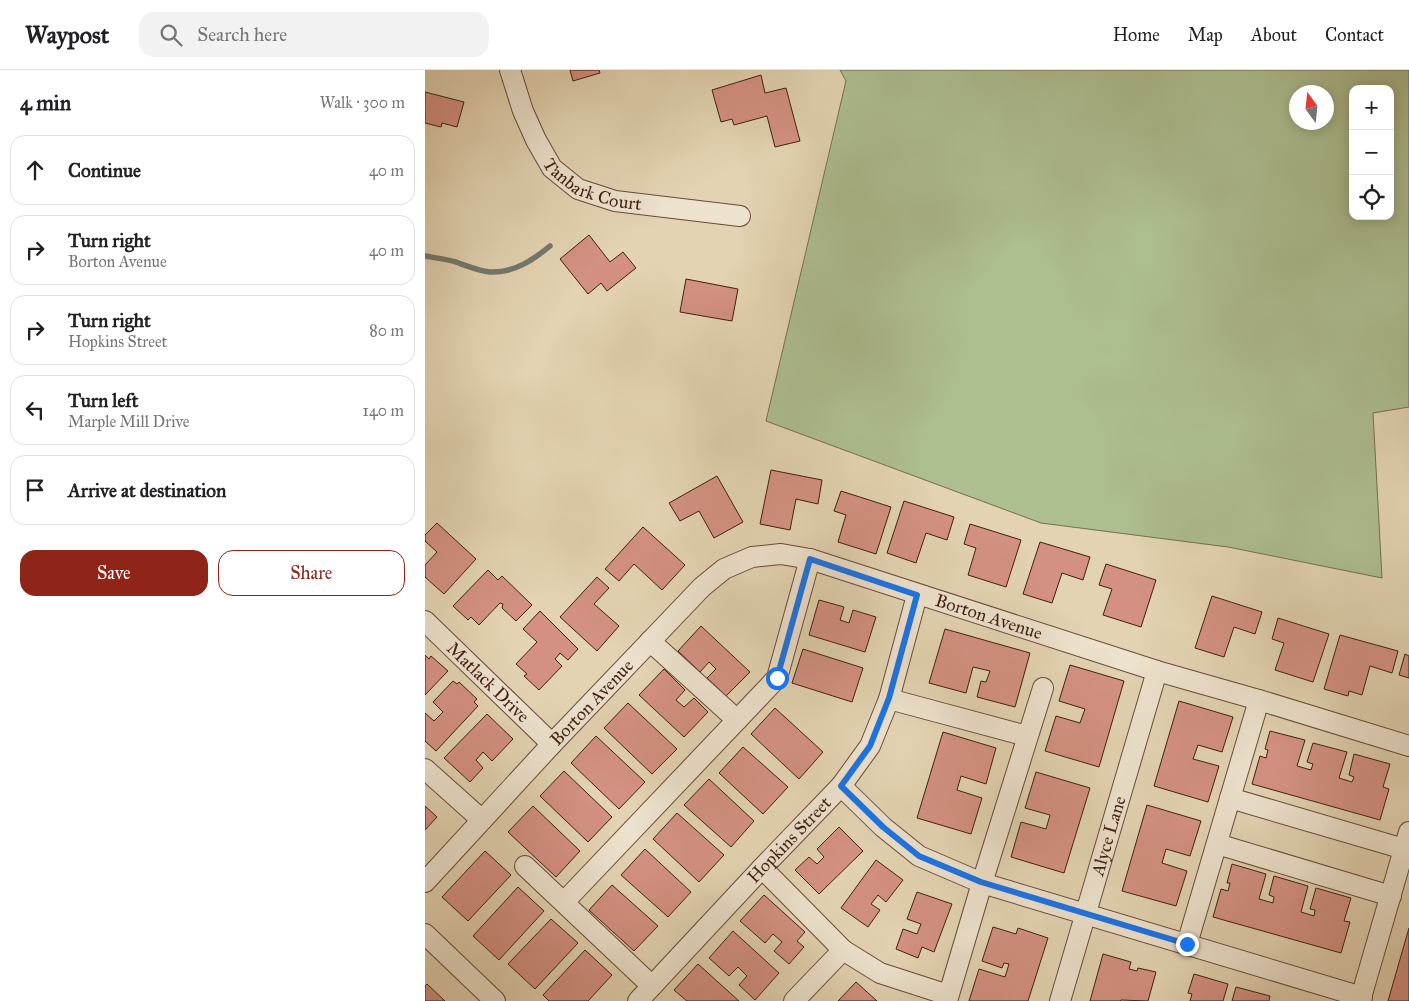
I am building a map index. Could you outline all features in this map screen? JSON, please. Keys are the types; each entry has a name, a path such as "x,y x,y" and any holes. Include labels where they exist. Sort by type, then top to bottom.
{"street":[{"name":"Tanbark Court","path":"510,70 523,111 536,140 552,168 578,189 615,201 740,216"},
{"name":"Borton Avenue","path":"425,882 552,744 702,587 725,568 751,557 781,554 810,559 1157,671 1409,746"},
{"path":"564,902 777,678 810,559"},
{"name":"Hopkins Street","path":"638,1001 841,786 870,746 889,698 917,595"},
{"name":"Matlack Drive","path":"425,621 552,744"},
{"path":"650,641 737,720"},
{"name":"Alyce Lane","path":"1060,1001 1157,671"},
{"path":"762,868 843,950 880,973 947,998 981,882 1043,688"},
{"path":"889,698 1027,736"},
{"path":"1187,944 1259,700"},
{"path":"425,769 482,820"},
{"path":"841,786 883,827 919,856 981,882 1361,999 1407,841 1230,798"},
{"path":"1217,844 1391,896"},
{"path":"525,866 652,986"},
{"path":"425,934 495,1001"},
{"path":"794,1001 843,950"}],"green space":[{"path":"840,70 1409,70 1409,407 1373,413 1382,578 1228,547 1041,523 766,421 846,81"}],"building":[{"path":"570,70 599,70 600,73 573,81"},
{"path":"761,75 765,93 786,88 800,141 775,147 767,116 734,125 732,119 721,122 712,90"},
{"path":"425,92 464,102 457,127 442,123 441,127 425,123"},
{"path":"589,235 610,262 623,252 636,268 607,291 601,283 588,294 560,259"},
{"path":"686,279 738,289 732,321 680,312"},
{"path":"771,470 822,480 818,504 796,499 790,530 760,524"},
{"path":"717,476 743,522 714,538 699,511 680,521 669,503"},
{"path":"841,491 891,507 876,554 838,542 846,515 834,511"},
{"path":"904,501 954,517 947,540 926,533 916,563 887,553"},
{"path":"437,523 476,559 444,594 425,577 425,565 437,552 425,541 425,535"},
{"path":"970,524 1021,540 1006,587 968,575 976,548 964,544"},
{"path":"643,527 685,565 662,590 634,564 619,581 605,569"},
{"path":"1040,542 1090,557 1083,580 1062,573 1052,603 1023,594"},
{"path":"1106,564 1156,580 1141,627 1103,615 1112,589 1099,585"},
{"path":"488,570 498,580 502,576 532,605 516,621 502,608 503,604 500,603 479,625 471,617 468,620 453,606"},
{"path":"597,577 609,588 594,604 619,626 597,651 560,617"},
{"path":"1212,596 1262,612 1255,634 1234,627 1224,657 1195,648"},
{"path":"819,600 844,607 840,620 849,623 853,610 876,617 865,652 809,635"},
{"path":"540,611 578,649 568,660 560,653 555,659 562,666 539,690 524,676 527,674 516,664 537,642 523,629"},
{"path":"1278,618 1329,634 1313,682 1275,670 1284,643 1272,639"},
{"path":"701,626 750,672 726,696 707,678 716,669 709,662 700,672 678,651"},
{"path":"945,629 1030,653 1015,707 977,697 981,681 986,682 990,671 973,667 966,693 929,683"},
{"path":"1340,635 1398,651 1392,673 1370,666 1362,695 1349,691 1348,696 1324,689"},
{"path":"803,649 863,668 852,702 792,683"},
{"path":"1405,654 1409,656 1409,678 1399,675"},
{"path":"425,655 429,659 431,656 448,671 425,695"},
{"path":"1070,665 1124,681 1099,767 1045,751 1056,716 1080,723 1085,709 1059,701"},
{"path":"664,669 685,690 676,700 684,707 694,698 708,712 684,737 639,695"},
{"path":"453,681 457,684 459,682 477,699 474,702 478,706 436,751 425,741 425,713 434,721 443,712 433,702"},
{"path":"1179,701 1233,717 1222,752 1198,745 1193,759 1219,766 1208,802 1154,786"},
{"path":"628,703 677,749 652,774 604,728"},
{"path":"775,708 823,752 799,779 751,734"},
{"path":"487,714 513,739 492,761 483,752 476,760 483,768 470,782 444,758"},
{"path":"1270,731 1305,740 1297,766 1311,770 1313,764 1307,762 1313,743 1347,752 1339,778 1352,782 1354,777 1349,775 1354,754 1390,764 1383,787 1389,789 1380,820 1252,784 1260,756 1266,758 1268,750 1265,749"},
{"path":"943,732 996,748 986,784 961,776 957,790 982,798 971,834 917,818"},
{"path":"596,736 645,782 619,809 571,763"},
{"path":"743,747 788,787 763,814 719,773"},
{"path":"564,771 612,817 588,842 540,796"},
{"path":"1036,772 1090,788 1064,873 1011,857 1021,822 1046,829 1050,815 1025,808"},
{"path":"709,779 754,821 731,847 684,805"},
{"path":"1147,805 1201,821 1190,856 1166,849 1162,863 1187,871 1176,906 1122,891"},
{"path":"425,806 437,817 425,830"},
{"path":"533,806 580,851 556,877 508,832"},
{"path":"677,813 724,855 699,882 653,839"},
{"path":"839,827 863,851 819,894 795,870 809,857 817,864 824,857 817,849"},
{"path":"645,849 691,892 668,917 621,875"},
{"path":"485,851 511,875 468,921 442,897"},
{"path":"876,860 903,880 886,902 878,895 871,904 880,910 868,927 841,908"},
{"path":"1232,864 1266,874 1259,899 1273,903 1274,897 1269,895 1274,876 1308,886 1301,912 1314,916 1315,910 1310,909 1316,888 1351,898 1344,921 1350,922 1341,953 1213,917 1221,889 1228,891 1230,883 1227,883"},
{"path":"612,885 658,926 634,951 589,910"},
{"path":"518,887 544,911 499,960 473,936"},
{"path":"917,892 952,904 934,952 922,947 918,958 896,949 903,929 917,934 921,924 907,919"},
{"path":"764,895 805,932 797,941 804,947 789,964 774,951 782,942 773,934 765,943 740,921"},
{"path":"551,919 578,943 535,989 508,964"},
{"path":"993,927 1016,934 1018,928 1048,938 1028,1001 969,1001 979,969 1005,977 1009,964 1004,963 1002,968 982,961"},
{"path":"1409,928 1409,1001 1388,1001"},
{"path":"733,931 779,973 755,1000 739,985 747,976 738,967 729,976 709,958"},
{"path":"585,950 612,975 588,1001 549,1001 543,995"},
{"path":"1103,954 1131,962 1129,969 1137,971 1138,968 1156,972 1148,1001 1090,1001"},
{"path":"698,964 739,1001 687,1001 674,990"},
{"path":"1194,974 1228,984 1223,1001 1190,1001 1192,994 1188,993"},
{"path":"856,982 877,1001 838,1001"},
{"path":"427,984 445,1001 425,1001 425,986"},
{"path":"1236,987 1270,996 1269,1001 1232,1001"}],"waterway":[{"path":"425,256 452,261 482,271 499,272 523,265 550,246"}],"route":[{"path":"777,678 810,559 917,595 889,698 870,746 841,786 883,827 919,856 981,882 1187,944"}]}
